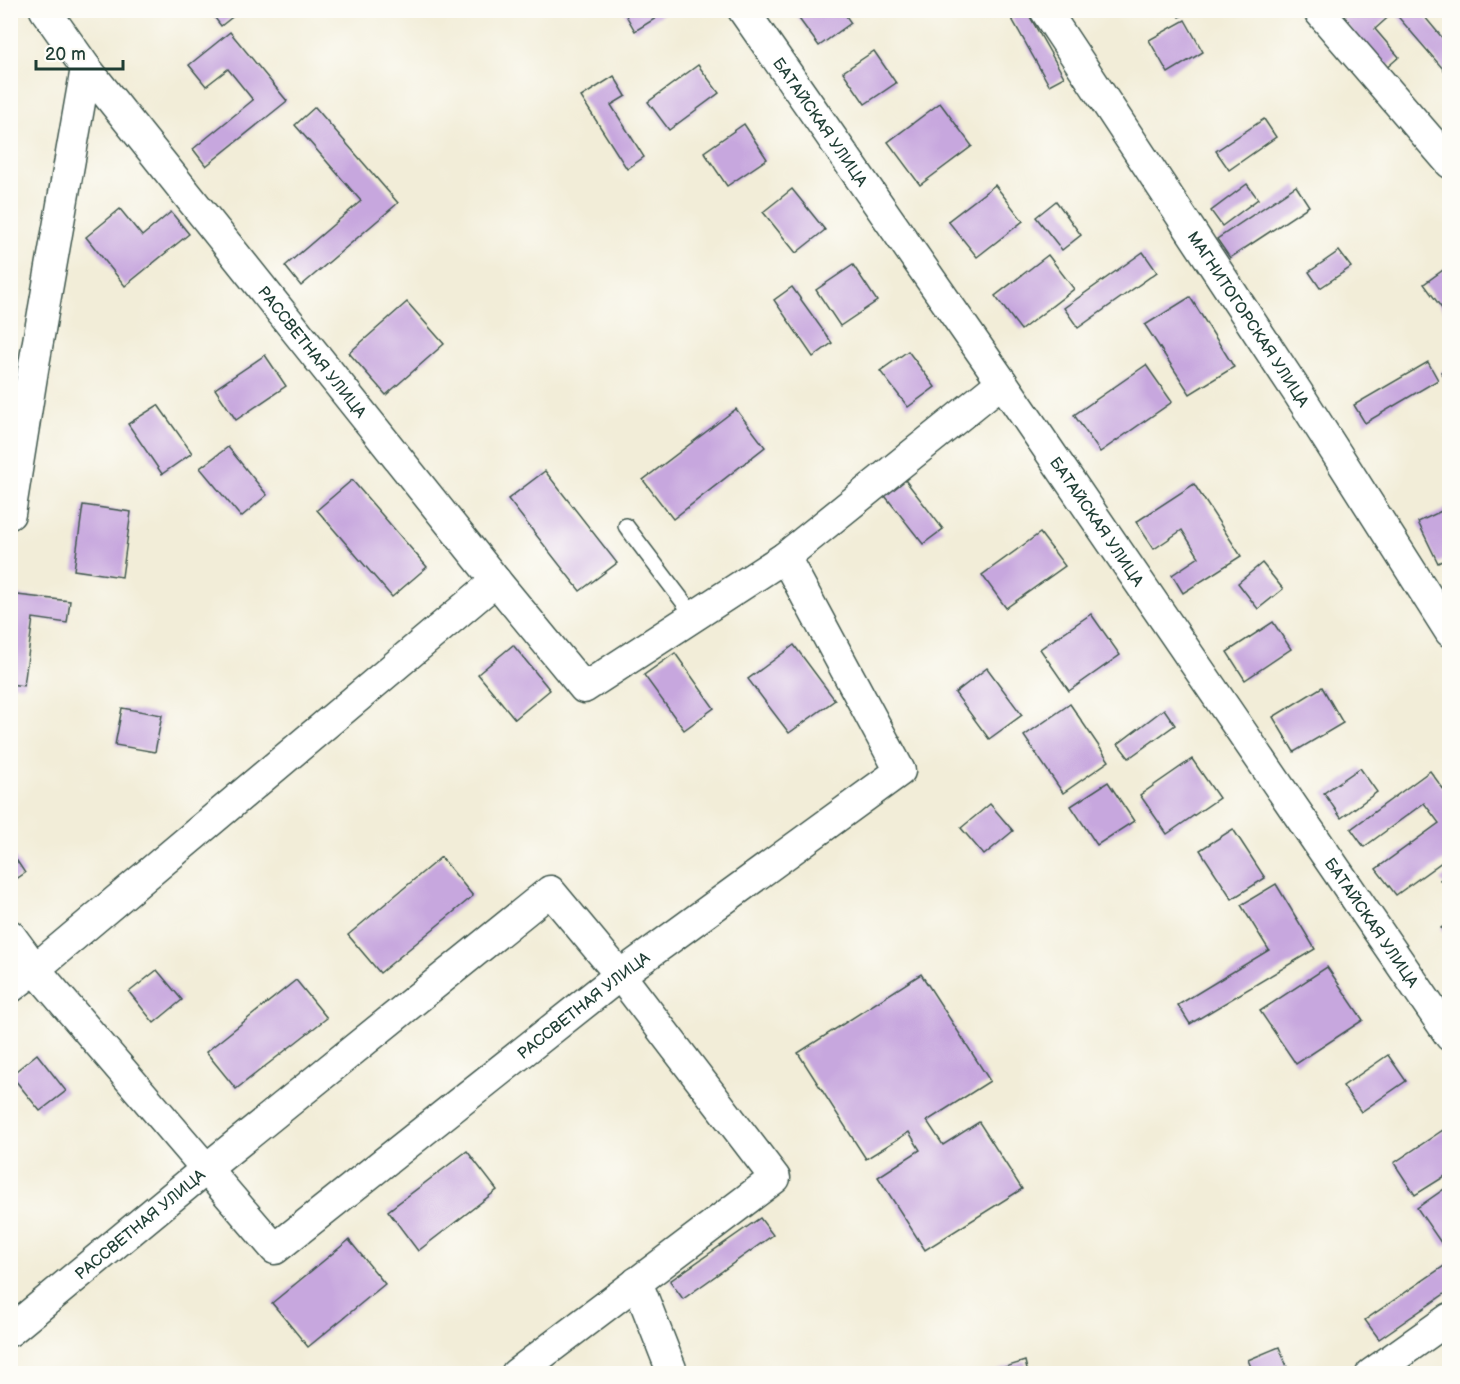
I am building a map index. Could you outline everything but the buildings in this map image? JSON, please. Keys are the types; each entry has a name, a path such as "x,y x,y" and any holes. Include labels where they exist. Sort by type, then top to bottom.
{"street":[{"name":"РАССВЕТНАЯ УЛИЦА","path":"45,10 86,68 584,688 694,616"},
{"name":"БАТАЙСКАЯ УЛИЦА","path":"743,10 1002,382 1449,1036"},
{"name":"МАГНИТОГОРСКАЯ УЛИЦА","path":"1045,10 1298,393 1449,632"},
{"path":"1318,10 1449,163"},
{"path":"10,514 22,369 86,68"},
{"path":"694,616 785,557 1002,382"},
{"name":"РАССВЕТНАЯ УЛИЦА","path":"206,1169 275,1249 620,975 900,771 785,557"},
{"path":"10,988 496,581"},
{"name":"РАССВЕТНАЯ УЛИЦА","path":"10,1331 550,891 620,975"},
{"path":"10,936 35,969 206,1169"},
{"path":"516,1374 775,1178 620,975"},
{"path":"637,1282 673,1374"},
{"path":"1371,1374 1449,1318"}],"lane":[{"path":"626,525 694,616"}]}
